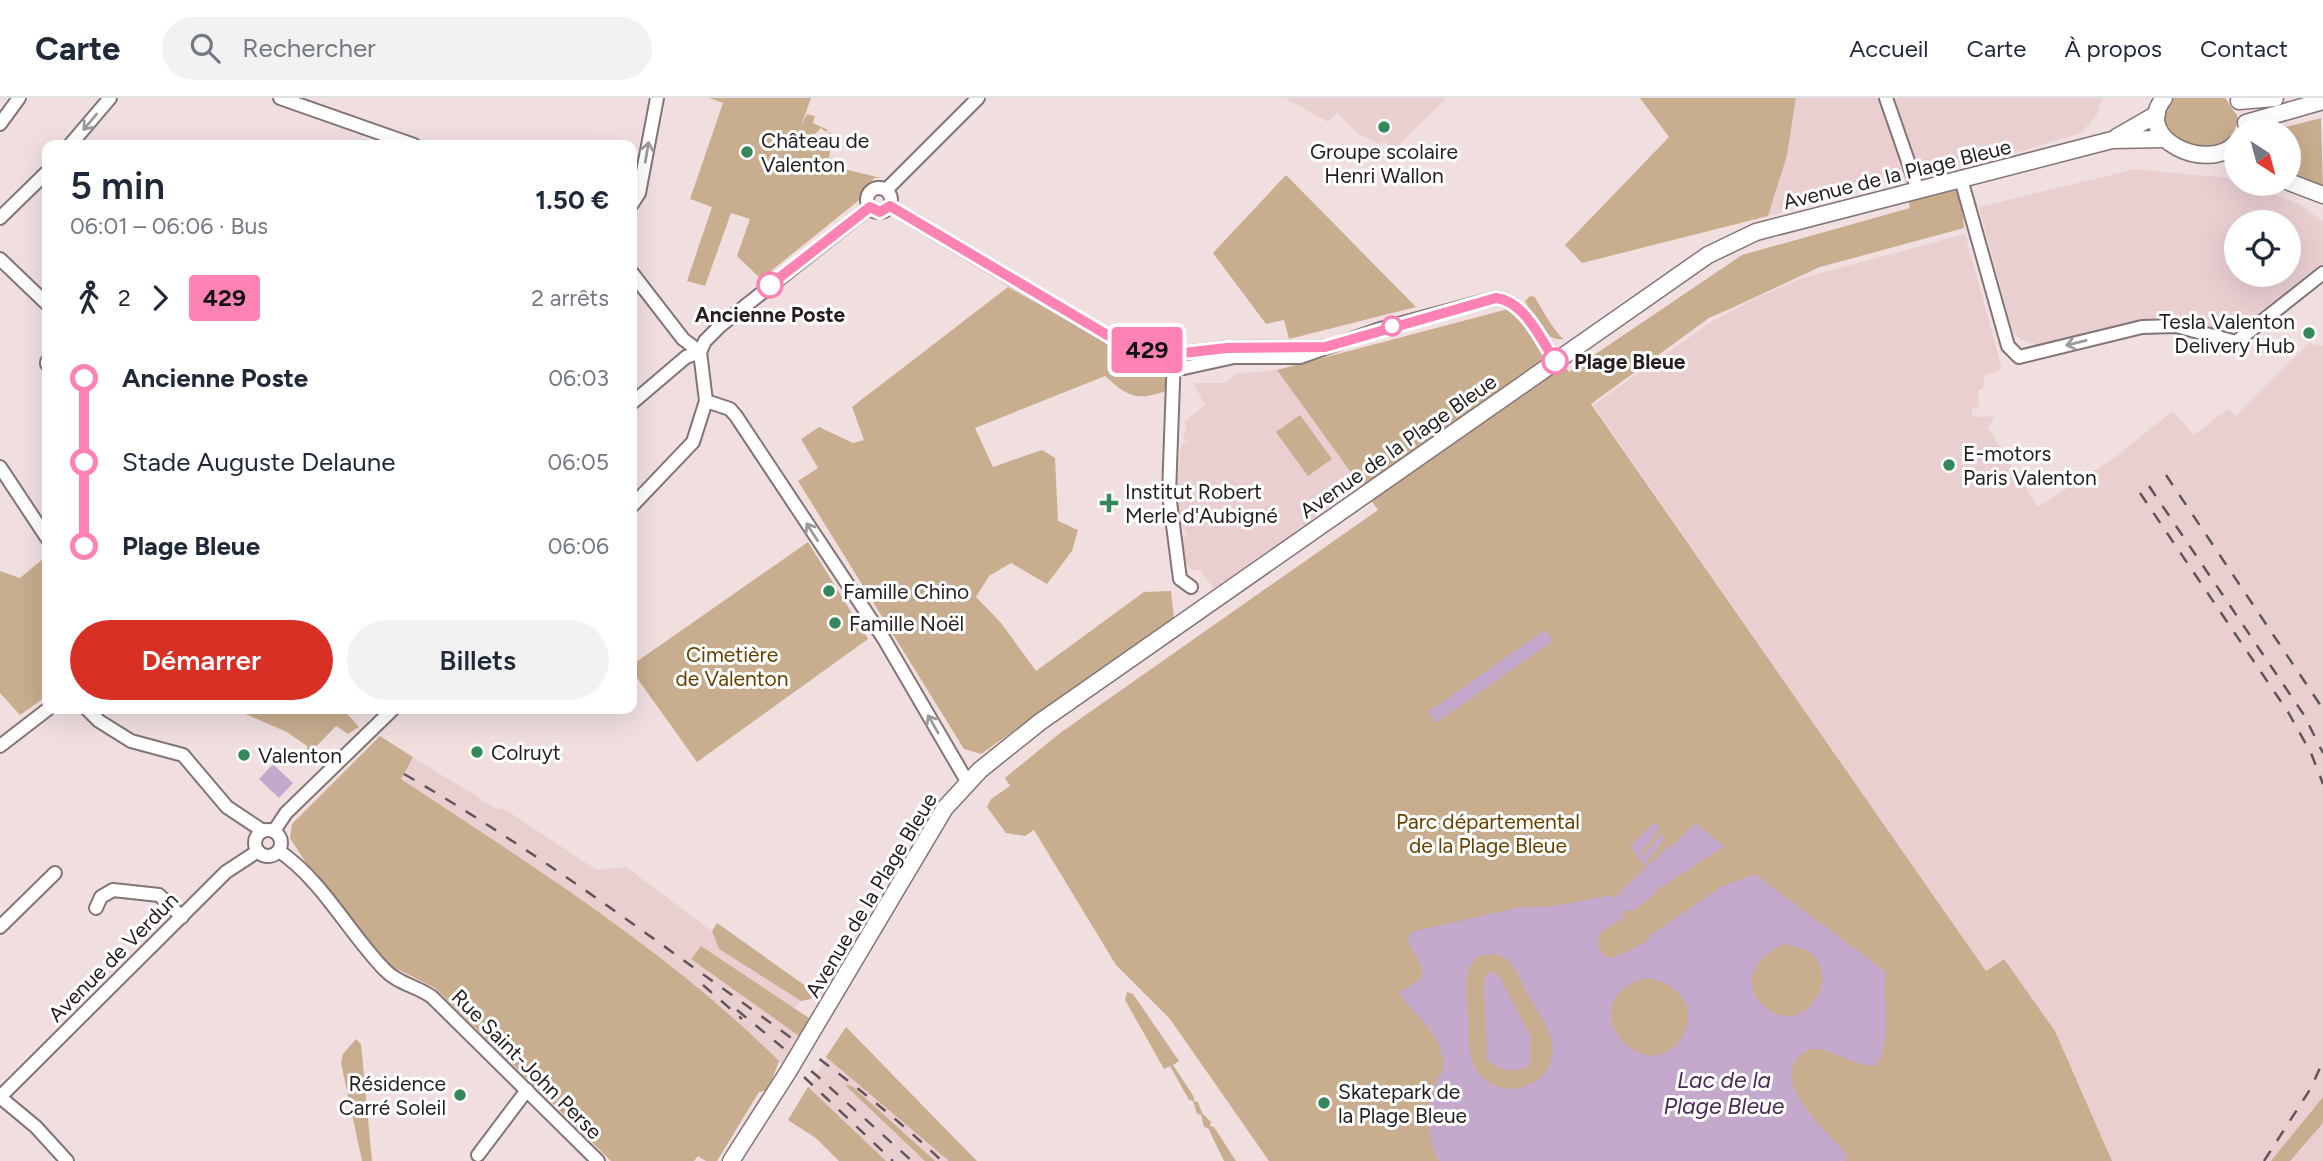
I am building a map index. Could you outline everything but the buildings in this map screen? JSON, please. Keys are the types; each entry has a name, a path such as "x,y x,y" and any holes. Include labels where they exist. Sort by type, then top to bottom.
{"main road":[{"path":"2242,119 2238,100 2275,98"},
{"path":"2268,119 2323,101"},
{"name":"Avenue de la Plage Bleue","path":"2112,140 2161,102"},
{"path":"2161,102 2163,139 2180,150 2212,155 2224,151"},
{"name":"Avenue de la Plage Bleue","path":"731,1161 788,1072 945,808 968,783 1040,722 1708,255 1737,240 2112,140 2163,139"},
{"path":"2301,187 2323,195"}],"street":[{"path":"2,118 19,98"},
{"path":"74,140 110,98"},
{"path":"280,98 400,140"},
{"path":"637,196 657,98"},
{"path":"886,190 978,98"},
{"path":"1886,98 1918,190"},
{"path":"1961,180 2008,346 2015,355 2025,356 2142,327 2176,326 2236,342 2323,273"},
{"path":"0,218 42,183"},
{"path":"878,188 886,190 891,198 890,206 880,212 870,207 867,199 871,192 878,188"},
{"path":"890,206 1150,361 1300,357 1325,347 1496,298 1508,299 1517,306 1555,361"},
{"path":"637,398 686,357 700,352 716,330 870,207"},
{"path":"0,259 42,299"},
{"path":"637,280 683,339 700,352 706,401 693,442 637,501"},
{"path":"1175,361 1169,494 1180,579 1191,587"},
{"path":"706,401 730,409 736,416 884,639 968,783"},
{"path":"0,467 42,530"},
{"path":"0,746 42,714"},
{"path":"91,714 131,741 183,755 227,807 269,831 282,842 279,851 266,856 258,850 256,838 269,831 388,714"},
{"name":"Avenue de Verdun","path":"2,1090 226,872 258,850"},
{"name":"Rue Saint-John Perse","path":"279,851 329,900 383,969 402,984 432,997 598,1161"},
{"path":"0,928 55,873"},
{"path":"96,908 101,897 113,890 159,895 181,916"},
{"path":"2,1090 67,1161"},
{"path":"478,1156 527,1090"}],"shaded area":[{"name":"Groupe scolaire Henri Wallon","path":"1285,98 1446,98 1393,150 1384,141 1379,144 1357,133 1337,112 1328,122"},
{"path":"1796,98 2102,98 2097,115 2081,133 2022,151 1908,178 1768,216 1787,155"},
{"path":"2135,169 2224,178 2224,196 2277,196 2299,204 2323,221 2323,264 2301,281 2301,210 2224,210 2224,287 2293,287 2232,334 2169,319 2122,324 2036,345 2013,333 1979,207"},
{"path":"1965,234 2002,369 1985,376 1983,388 1978,391 1979,407 1972,408 1972,417 1995,416 1988,428 2038,507 2115,457 2173,411 2194,435 2228,409 2236,416 2309,343 2323,346 2323,1161 2112,1161 2055,1031 2003,959 1986,971 1593,405 1711,322 1754,299 1802,278"},
{"path":"1277,370 1360,485 1214,589 1200,570 1192,570 1186,564 1181,538 1187,534 1180,525 1177,486 1181,445 1187,441 1182,435 1187,427 1184,422 1205,405 1193,383 1224,383 1236,374"},
{"path":"413,757 495,808 506,810 597,870 626,867 712,931 719,949 801,1001 781,1022 799,1036 782,1064 376,822"},
{"path":"846,1027 977,1161 839,1161 816,1138 788,1120"}],"green space":[{"path":"709,98 811,98 801,126 807,114 815,116 813,123 828,130 826,132 821,128 815,134 825,145 832,139 829,159 832,158 844,169 881,178 874,178 858,201 761,279 737,256 750,219 731,213 705,286 687,281 712,207 690,199 723,103"},
{"path":"1640,98 1796,98 1787,155 1768,216 1582,263 1565,245 1669,137"},
{"path":"2173,98 2225,98 2238,117 2224,119 2224,141 2212,148 2191,144 2172,135 2165,128 2165,110"},
{"path":"2321,118 2323,187 2301,179 2301,123"},
{"path":"1286,175 1416,307 1289,339 1284,320 1266,324 1213,253"},
{"name":"Parc départemental de la Plage Bleue","path":"1957,186 1961,194 1964,228 1820,267 1709,318 1591,404 1986,971 2004,959 2055,1031 2112,1161 1269,1161 1170,1019 1116,965 1034,830 1025,836 1006,833 987,807 991,799 1010,786 1005,778 1060,733 1378,510 1277,370 1512,308 1545,341 1569,372 1742,255 1910,208 1908,198"},
{"path":"1008,287 1168,379 1166,391 1140,396 1126,393 1105,376 975,428 993,467 1042,450 1055,458 1058,521 1078,530 1072,551 1047,584 1011,563 989,576 976,597 1001,623 1036,671 1144,592 1171,591 1174,618 981,754 964,749 798,481 818,468 801,439 819,427 853,443 864,440 852,407"},
{"path":"1530,296 1535,297 1552,326 1564,339 1550,337 1540,327 1525,301"},
{"path":"1300,415 1332,459 1308,476 1276,432"},
{"name":"Cimetière de Valenton","path":"808,542 868,639 697,762 637,678 637,662"},
{"path":"42,560 42,700 20,715 0,693 0,571 20,578"},
{"path":"246,714 347,714 359,727 348,734 336,726 306,757 307,746 287,732"},
{"path":"380,736 413,757 401,779 549,877 645,946 691,982 779,1061 768,1090 759,1092 717,1161 706,1161 698,1156 694,1161 611,1161 435,988 391,966 308,866 290,838 292,824"},
{"path":"717,923 817,994 811,999 801,1001 719,949 712,931"},
{"path":"701,946 809,1018 799,1036 691,959"},
{"path":"1127,992 1133,994 1179,1061 1173,1065 1194,1101 1198,1102 1202,1113 1211,1122 1210,1126 1214,1127 1236,1161 1224,1161 1208,1128 1204,1127 1201,1115 1197,1114 1193,1101 1189,1100 1170,1066 1164,1069 1125,1000"},
{"path":"846,1027 977,1161 949,1161 826,1057"},
{"path":"356,1039 361,1044 372,1161 362,1161 341,1063 343,1054"},
{"path":"845,1085 852,1086 935,1161 925,1161"},
{"path":"808,1087 886,1161 839,1161 816,1138 788,1120"},
{"path":"2323,1097 2323,1123 2290,1161 2271,1161"}],"water":[{"path":"1545,630 1553,641 1436,723 1428,712"},
{"path":"273,764 293,783 279,798 259,779"},
{"path":"1655,822 1660,828 1640,853 1643,856 1661,833 1664,839 1644,866 1630,846"},
{"name":"Lac de la Plage Bleue","path":"1695,823 1725,846 1654,892 1656,894 1632,911 1629,909 1622,914 1624,917 1599,934 1598,948 1607,958 1650,939 1649,936 1721,887 1755,874 1886,972 1886,1033 1876,1066 1814,1049 1799,1056 1792,1072 1793,1084 1799,1097 1807,1110 1847,1154 1846,1161 1439,1161 1428,1122 1432,1092 1444,1062 1431,1031 1399,992 1418,981 1422,971 1408,942 1411,932 1516,908 1555,906 1611,895 1614,899 1668,846 1672,847","holes":["1782,945 1805,950 1818,962 1822,977 1819,993 1810,1007 1796,1015 1780,1015 1762,1004 1752,987 1752,978 1759,962","1496,954 1512,965 1550,1037 1551,1059 1545,1072 1535,1082 1523,1087 1509,1089 1495,1086 1483,1078 1472,1060 1466,987 1469,970 1478,956","1646,978 1667,984 1682,997 1687,1006 1687,1026 1682,1037 1667,1052 1649,1055 1633,1050 1620,1037 1612,1022 1612,1005 1623,989"]},
{"path":"1491,971 1500,977 1531,1037 1530,1065 1518,1070 1497,1067 1487,1060 1484,983 1485,976"}],"railway":[{"path":"2166,475 2323,709"},
{"path":"2149,486 2304,715 2323,753"},
{"path":"2140,493 2288,712 2311,753 2323,784"},
{"path":"404,774 519,845 667,948 826,1064 942,1161"},
{"path":"703,985 742,1019"},
{"path":"737,1010 816,1075 912,1161"},
{"path":"2264,1161 2311,1088 2323,1061"},
{"path":"804,1077 893,1161"}],"bus line":[{"name":"429","path":"770,285 870,207 876,212 884,212 890,206 1124,345 1153,352 1174,354 1227,348 1285,348 1307,345 1325,347 1380,329 1496,298 1508,299 1517,306 1555,361"}],"place":[{"name":"Groupe scolaire Henri Wallon","path":"1384,127"},
{"name":"Château de Valenton","path":"747,152"},
{"name":"Ancienne Poste","path":"770,285"},
{"name":"Tesla Valenton Delivery Hub","path":"2309,333"},
{"name":"Plage Bleue","path":"1555,361"},
{"name":"E-motors Paris Valenton","path":"1949,465"},
{"name":"Institut Robert Merle d'Aubigné","path":"1109,503"},
{"name":"Famille Chino","path":"829,591"},
{"name":"Famille Noël","path":"835,623"},
{"name":"Colruyt","path":"477,752"},
{"name":"Valenton","path":"244,755"},
{"name":"Résidence Carré Soleil","path":"460,1095"},
{"name":"Skatepark de la Plage Bleue","path":"1324,1103"}]}
